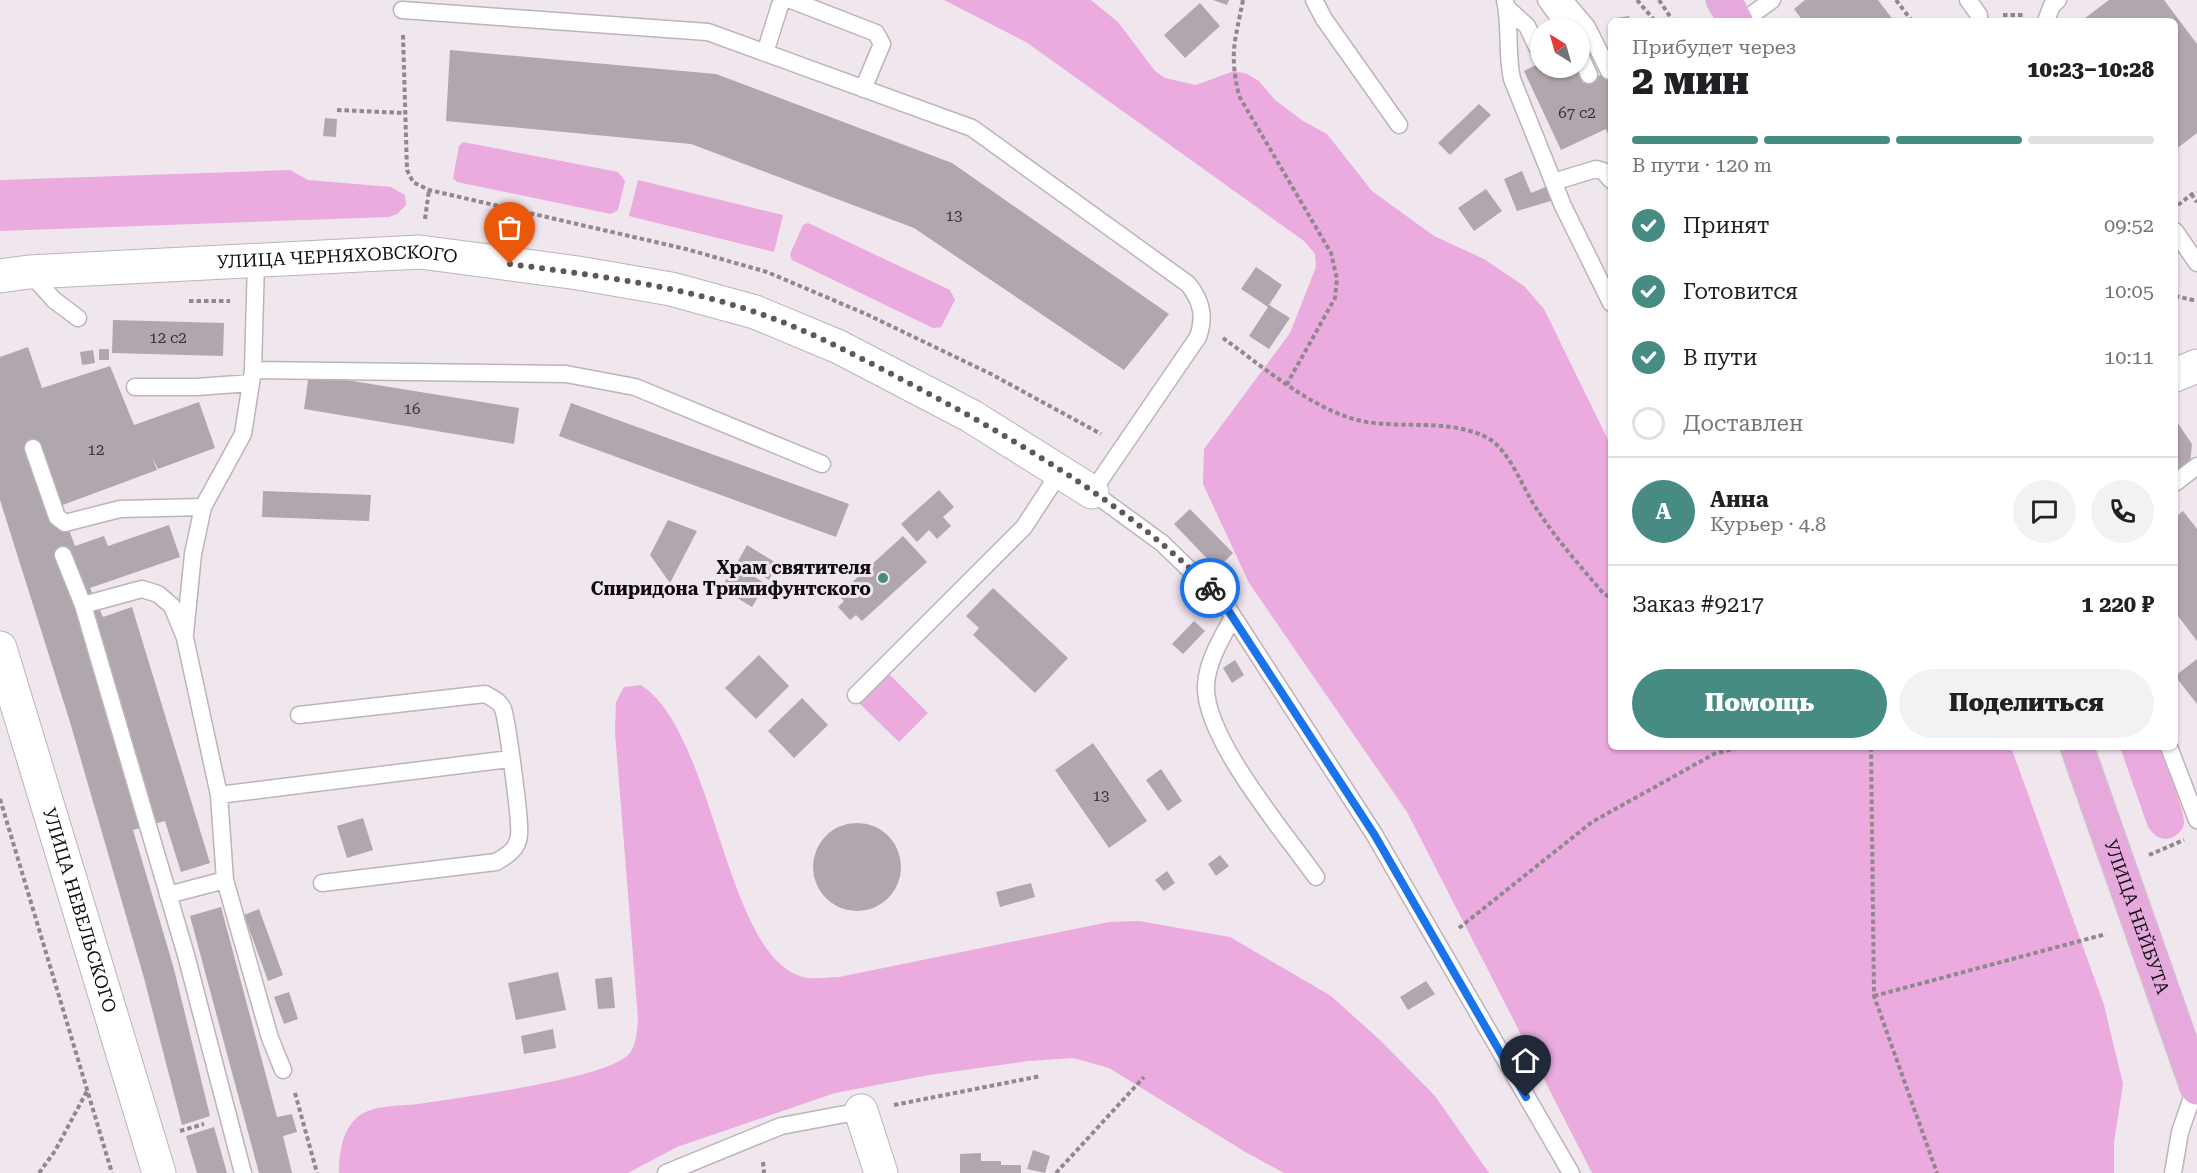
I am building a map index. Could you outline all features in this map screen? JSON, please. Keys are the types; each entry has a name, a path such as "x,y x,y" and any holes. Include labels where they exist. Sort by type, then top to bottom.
{"main road":[{"path":"1723,0 1734,18"},
{"name":"УЛИЦА НЕЙБУТА","path":"2078,750 2197,1087"}],"street":[{"name":"УЛИЦА ЧЕРНЯХОВСКОГО","path":"15,274 420,252 578,273 671,289 755,312 839,347 971,416 1092,492"},
{"path":"2178,374 2197,366"},
{"name":"УЛИЦА НЕВЕЛЬСКОГО","path":"0,648 159,1173"},
{"path":"861,1111 882,1173"}],"lane":[{"path":"765,53 780,5 784,0"},
{"path":"791,0 876,33 881,39 882,44 863,89"},
{"path":"1314,0 1323,19 1399,124"},
{"path":"1546,0 1559,18"},
{"path":"1564,0 1587,27 1608,69"},
{"path":"1747,18 1772,0"},
{"path":"1968,0 1979,18"},
{"path":"2046,18 2058,0"},
{"path":"1506,4 1530,32"},
{"path":"1506,4 1510,27 1508,63 1512,79 1553,182 1608,297"},
{"path":"402,10 708,32 972,128 1188,284 1199,301 1202,324 1197,337 1092,492 1162,543 1224,604 1374,834 1571,1173"},
{"path":"1553,182 1596,169 1603,171 1608,177"},
{"path":"2178,235 2197,263"},
{"path":"185,638 193,554 203,507 243,434 252,376 256,261"},
{"path":"15,274 78,318"},
{"path":"135,387 196,387 252,376 566,374 635,387 822,464"},
{"path":"33,448 57,517 65,524 120,509 203,507"},
{"path":"2178,481 2197,466"},
{"path":"856,695 1024,527 1060,472"},
{"path":"63,555 83,605 168,895 243,1173"},
{"path":"83,605 142,589 158,594 172,606 185,638 219,795 225,880 270,1038 284,1070"},
{"path":"1233,618 1215,653 1206,684 1209,711 1224,747 1316,877"},
{"path":"299,715 485,694 496,699 502,708 510,759 519,835 513,851 496,862 322,883"},
{"path":"2170,750 2197,820"},
{"path":"219,795 510,759"},
{"path":"168,895 225,880"},
{"path":"2173,1173 2180,1132 2197,1087"},
{"path":"666,1173 781,1126 861,1111"}],"path":[{"path":"1243,0 1233,43 1233,69 1239,96 1331,253 1337,279 1335,298 1287,384"},
{"path":"1637,0 1652,18"},
{"path":"1659,0 1671,18"},
{"path":"1896,0 1909,18"},
{"path":"1979,18 2046,18"},
{"path":"414,34 403,33 407,170 413,182 429,190 686,249 767,272 866,314 949,354 1123,446"},
{"path":"337,110 405,113"},
{"path":"2186,199 2196,191"},
{"path":"2191,194 2197,202"},
{"path":"2178,297 2197,301"},
{"path":"1202,324 1287,384 1342,416 1390,425 1440,424 1487,437 1510,462 1537,510 1568,551 1608,596"},
{"path":"1437,945 1592,822 1714,754 1729,750"},
{"path":"1871,750 1874,996 1937,1173"},
{"path":"0,800 112,1173"},
{"path":"2148,855 2187,839"},
{"path":"1874,996 2107,934"},
{"path":"284,1070 302,1110 317,1173"},
{"path":"861,1111 1041,1076"},
{"path":"1056,1173 1144,1077"},
{"path":"39,1173 60,1143 87,1091"},
{"path":"149,1141 228,1116"}],"shaded area":[{"path":"944,0 1091,0 1118,22 1155,71 1165,78 1196,85 1234,71 1247,74 1259,81 1275,100 1303,121 1327,134 1372,191 1434,236 1484,259 1524,286 1544,309 1608,440 1608,750 2012,750 2104,1005 2123,1084 2114,1142 2114,1173 1592,1173 1407,812 1249,583 1203,484 1204,449 1290,333 1316,267 1315,254 1304,241 1026,42"},
{"path":"463,142 618,172 625,181 618,210 611,214 457,182 453,178 459,146"},
{"path":"290,170 308,180 391,187 405,195 406,205 397,214 389,217 0,231 0,180"},
{"path":"638,180 783,215 774,252 629,216"},
{"path":"808,223 950,290 955,300 941,327 933,328 792,260 790,254 803,225"},
{"path":"889,674 928,713 899,742 859,703"},
{"path":"641,685 666,711 687,748 737,888 755,929 776,960 803,977 839,977 1109,922 1139,921 1230,937 1331,996 1381,1041 1435,1096 1489,1173 1284,1173 1247,1153 1109,1068 1073,1058 1028,1061 929,1075 835,1093 677,1147 628,1173 339,1173 344,1137 353,1122 368,1111 497,1092 564,1079 617,1062 630,1053 635,1040 638,1018 615,732 616,702 624,687"},
{"path":"2121,750 2160,750 2178,798 2184,818 2180,832 2167,839 2154,834 2148,827"}],"building":[{"path":"1213,0 1229,0 1227,5"},
{"path":"1805,0 1878,0 1892,18 1801,18 1794,9"},
{"path":"2109,0 2164,0 2178,18 2085,18"},
{"path":"1200,3 1220,26 1185,58 1164,35"},
{"path":"2178,19 2197,44 2197,133 2178,148"},
{"path":"450,50 716,74 952,163 1169,314 1124,370 914,228 691,144 446,121"},
{"path":"1530,68 1530,78 1580,78 1583,83 1608,71 1608,133 1606,129 1561,150 1524,71"},
{"path":"1479,104 1491,115 1450,155 1438,143"},
{"path":"325,118 337,119 336,137 323,136"},
{"path":"1522,171 1531,193 1548,186 1554,200 1517,211 1504,179"},
{"path":"1486,189 1502,211 1474,231 1458,208"},
{"path":"1256,267 1282,285 1269,305 1290,318 1269,349 1249,336 1268,307 1241,289"},
{"path":"113,320 224,323 223,356 112,353"},
{"path":"28,347 42,388 110,366 134,425 199,402 215,448 158,469 152,457 157,470 60,506 75,546 104,536 108,546 169,525 180,557 90,588 103,617 132,607 210,863 181,872 165,821 133,830 174,969 210,1116 182,1125 144,978 70,722 0,500 0,357"},
{"path":"99,349 109,349 109,360 99,360"},
{"path":"93,350 95,363 82,365 80,352"},
{"path":"309,374 519,408 514,444 304,409"},
{"path":"571,403 849,504 836,537 559,436"},
{"path":"2178,423 2192,444 2190,464 2178,473"},
{"path":"939,490 954,507 943,517 951,526 937,539 929,530 917,542 901,524"},
{"path":"263,491 371,495 369,521 262,517"},
{"path":"1190,509 1233,553 1217,569 1174,524"},
{"path":"2183,511 2197,529 2197,641 2178,616 2178,515"},
{"path":"668,520 697,531 670,583 650,555"},
{"name":"Храм святителя Спиридона Тримифунтского","path":"903,536 927,562 862,621 856,615 850,620 838,607 844,601 838,595"},
{"path":"747,545 778,564 769,580 738,561"},
{"path":"735,565 766,584 752,607 721,588"},
{"path":"993,588 1068,658 1035,693 973,635 979,628 966,616"},
{"path":"1194,621 1205,631 1183,654 1172,644"},
{"path":"759,655 789,686 756,719 725,688"},
{"path":"2197,659 2197,704 2178,680 2178,674"},
{"path":"1235,660 1244,675 1232,683 1223,668"},
{"path":"802,698 828,725 794,758 768,731"},
{"path":"1093,743 1147,821 1109,848 1055,770"},
{"path":"1161,769 1182,801 1168,811 1146,780"},
{"path":"363,818 373,850 347,858 337,826"},
{"path":"848,823 866,823 882,830 894,842 901,858 901,876 894,892 882,904 866,911 848,911 832,904 820,892 813,876 813,858 820,842 832,830"},
{"path":"1220,855 1229,866 1216,876 1208,864"},
{"path":"1167,871 1175,883 1164,891 1155,880"},
{"path":"1031,883 1035,897 1000,907 996,892"},
{"path":"221,907 277,1117 292,1114 297,1132 283,1136 292,1173 259,1173 190,916"},
{"path":"259,909 283,975 268,981 244,915"},
{"path":"558,972 566,1010 516,1020 508,983"},
{"path":"612,977 615,1008 598,1009 595,979"},
{"path":"1426,981 1435,994 1408,1010 1400,997"},
{"path":"289,992 298,1019 284,1024 274,997"},
{"path":"553,1029 556,1048 524,1054 521,1036"},
{"path":"214,1127 227,1173 197,1173 186,1136"},
{"path":"1033,1150 1050,1156 1045,1173 1027,1169"},
{"path":"981,1153 981,1161 1001,1161 1001,1165 1021,1165 1021,1173 960,1173 960,1154"}],"way so far":[{"path":"510,264 671,289 755,312 839,347 971,416 1092,492 1162,543 1210,588"}],"place":[{"name":"Храм святителя Спиридона Тримифунтского","path":"883,578"}],"route":[{"path":"1210,588 1224,604 1374,834 1526,1097"}]}
